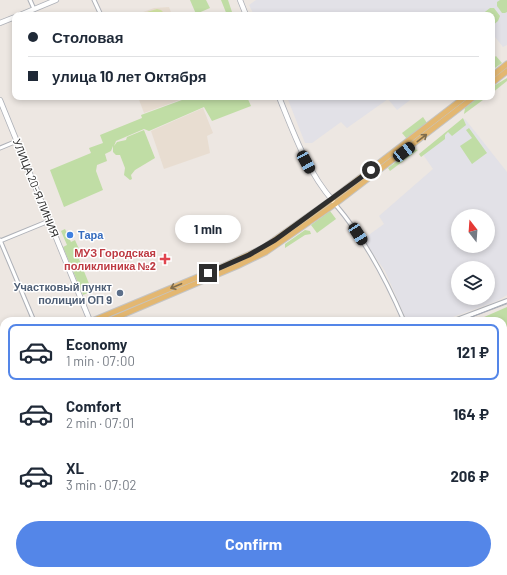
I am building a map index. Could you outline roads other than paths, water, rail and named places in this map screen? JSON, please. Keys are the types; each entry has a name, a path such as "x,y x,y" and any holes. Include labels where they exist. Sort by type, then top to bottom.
{"main road":[{"path":"27,12 56,0"},
{"path":"240,0 245,12"},
{"path":"0,23 12,18"},
{"path":"495,76 507,64"},
{"path":"495,77 507,71"},
{"path":"495,77 507,75"},
{"name":"УЛИЦА 20-Я ЛИНИЯ","path":"0,100 89,317"},
{"path":"280,100 306,162 317,181 333,202"},
{"path":"101,317 250,255 275,240 333,202 461,100"},
{"path":"117,317 252,259 277,244 470,100"}],"street":[{"path":"30,0 34,9"},
{"path":"94,0 100,12"},
{"path":"0,148 17,141"},
{"path":"333,202 358,234 384,277 402,317"},
{"path":"32,317 0,241 49,221"},
{"path":"465,317 507,301"}],"tram line":[{"path":"471,317 507,303"}],"place":[{"name":"Тара","path":"70,235"},
{"name":"МУЗ Городская поликлиника №2","path":"165,259"},
{"name":"Участковый пункт полиции ОП 9","path":"120,293"}]}
